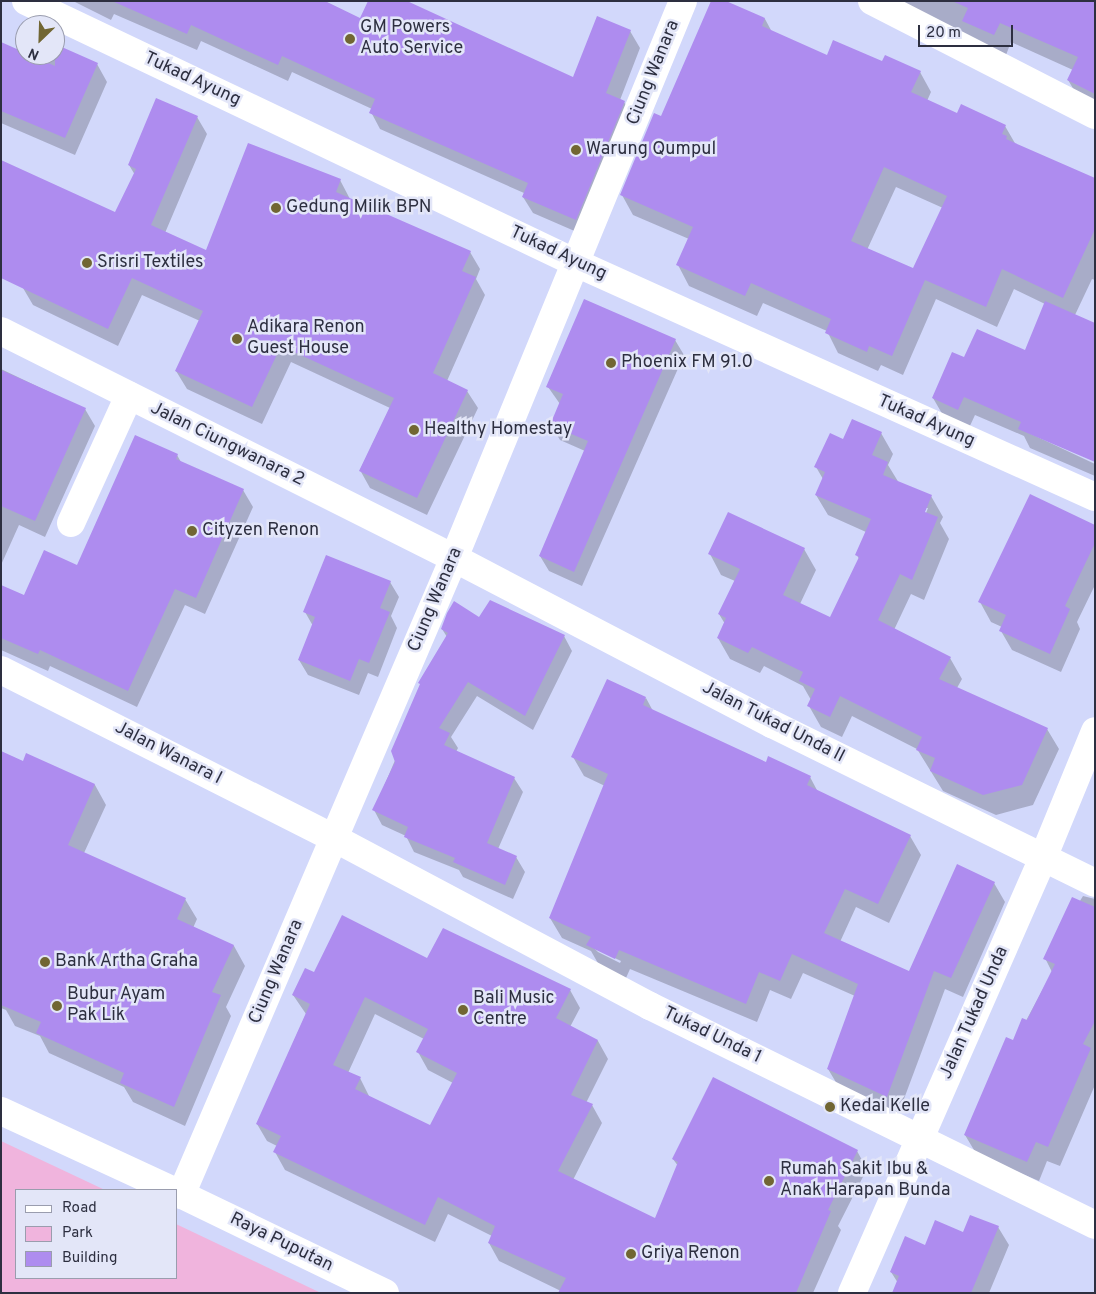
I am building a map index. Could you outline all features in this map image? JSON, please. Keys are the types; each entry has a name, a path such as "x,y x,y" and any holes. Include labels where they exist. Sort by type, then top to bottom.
{"street":[{"name":"Tukad Ayung","path":"26,1 576,263 1095,496"},
{"name":"Ciung Wanara","path":"177,1189 334,838 454,558 683,1"},
{"path":"872,1 1095,115"},
{"name":"Jalan Ciungwanara 2","path":"1,331 454,558"},
{"path":"71,523 129,396"},
{"name":"Jalan Tukad Unda II","path":"454,558 772,724 1095,883"},
{"name":"Jalan Wanara I","path":"1,670 334,838"},
{"name":"Jalan Tukad Unda","path":"852,1293 1043,858 1095,731"},
{"name":"Tukad Unda 1","path":"334,838 650,1006 1095,1225"},
{"name":"Raya Puputan","path":"1,1111 170,1189"},
{"name":"Raya Puputan","path":"178,1193 385,1293"}],"green space":[{"path":"1,1141 103,1189 15,1189 15,1279 178,1279 178,1225 321,1293 1,1293"}],"building":[{"path":"112,1 325,1 360,18 368,1 407,1 573,77 597,16 631,30 606,93 625,101 576,220 522,197 528,183 369,113 375,99 282,56 278,65 191,25 187,34"},
{"path":"711,1 726,1 765,18 762,26 827,55 833,40 882,61 885,55 921,71 911,92 957,113 961,104 1006,125 1002,134 1007,136 1006,139 1095,178 1095,229 1063,298 1002,269 986,307 925,280 892,356 869,346 867,352 825,333 831,319 751,283 745,296 676,265 693,227 620,195 654,113 661,116","holes":["884,167 947,196 913,268 851,241"]},
{"path":"952,1 1095,1 1095,94 1067,80 1078,57 1000,23 994,35 962,21 968,8"},
{"path":"1,42 15,48 15,65 65,65 65,48 98,63 65,138 1,111"},
{"path":"156,98 198,116 151,225 206,250 248,143 341,179 336,192 471,251 462,271 476,277 433,373 468,390 417,498 359,471 394,398 281,346 252,407 175,371 203,311 132,278 108,329 1,278 1,160 115,212 136,169 128,165"},
{"name":"Phoenix FM 91.0","path":"584,299 676,339 574,572 539,556 588,441 550,425 563,394 546,387"},
{"path":"1045,301 1095,323 1095,462 1018,429 1021,422 964,397 958,410 932,398 952,352 964,357 977,329 1025,350"},
{"path":"1,370 86,408 35,521 1,506"},
{"path":"852,419 882,432 872,455 888,462 883,475 932,495 925,512 938,517 912,580 900,574 878,620 951,657 939,679 1048,728 1022,785 983,795 930,771 935,758 916,750 922,737 840,696 830,717 807,706 815,689 799,681 803,672 752,647 748,653 717,638 726,618 718,614 740,569 708,554 728,512 805,548 783,595 830,617 859,557 855,555 871,519 815,495 825,472 814,467 830,433 843,439"},
{"path":"135,435 178,454 176,459 244,489 196,598 175,589 128,691 40,650 38,654 1,638 1,585 24,595 44,550 77,565"},
{"path":"1030,494 1095,525 1095,543 1065,606 1070,609 1050,654 999,631 1006,615 978,602"},
{"path":"326,555 391,581 380,608 390,612 369,663 359,659 350,681 298,660 315,617 303,612"},
{"path":"490,600 565,635 525,716 468,682 439,728 450,733 444,745 515,777 487,843 517,856 505,885 453,862 455,858 404,837 408,827 372,810 395,762 391,751 420,684 418,683 448,633 441,629 447,613 454,601 479,617"},
{"path":"607,679 646,697 643,705 766,762 768,756 811,776 807,785 911,835 878,904 845,889 824,933 909,971 957,864 995,882 951,978 934,971 887,1097 827,1069 858,984 792,954 780,981 759,972 746,1004 619,950 615,959 586,945 591,937 549,918 608,774 571,757"},
{"path":"1,751 23,761 26,753 95,784 68,845 186,898 177,919 234,945 212,992 221,995 174,1107 120,1083 124,1073 36,1033 41,1022 1,1005"},
{"path":"1072,897 1095,907 1095,1021 1083,1044 1091,1048 1048,1147 1036,1142 1027,1162 964,1135 1006,1037 1013,1040 1022,1018 1027,1020 1055,964 1043,959"},
{"path":"342,915 427,958 443,928 571,989 556,1018 598,1040 571,1095 593,1104 558,1171 655,1218 678,1162 672,1159 713,1077 858,1150 828,1210 831,1211 796,1293 558,1293 566,1278 488,1243 495,1226 438,1197 425,1225 273,1152 281,1136 256,1124 310,1004 292,995 305,968 314,972","holes":["365,997 428,1029 416,1052 457,1073 430,1125 355,1089 361,1077 333,1065"]},
{"path":"970,1215 999,1226 971,1293 892,1293 899,1276 890,1272 905,1236 925,1245 935,1220 963,1232"}],"place":[{"name":"GM Powers Auto Service","path":"350,39"},
{"name":"Warung Qumpul","path":"576,150"},
{"name":"Gedung Milik BPN","path":"276,208"},
{"name":"Srisri Textiles","path":"87,263"},
{"name":"Adikara Renon Guest House","path":"237,339"},
{"name":"Phoenix FM 91.0","path":"611,363"},
{"name":"Healthy Homestay","path":"414,430"},
{"name":"Cityzen Renon","path":"192,531"},
{"name":"Bank Artha Graha","path":"45,962"},
{"name":"Bubur Ayam Pak Lik","path":"57,1006"},
{"name":"Bali Music Centre","path":"463,1010"},
{"name":"Kedai Kelle","path":"830,1107"},
{"name":"Rumah Sakit Ibu & Anak Harapan Bunda","path":"769,1181"},
{"name":"Griya Renon","path":"631,1254"}]}
